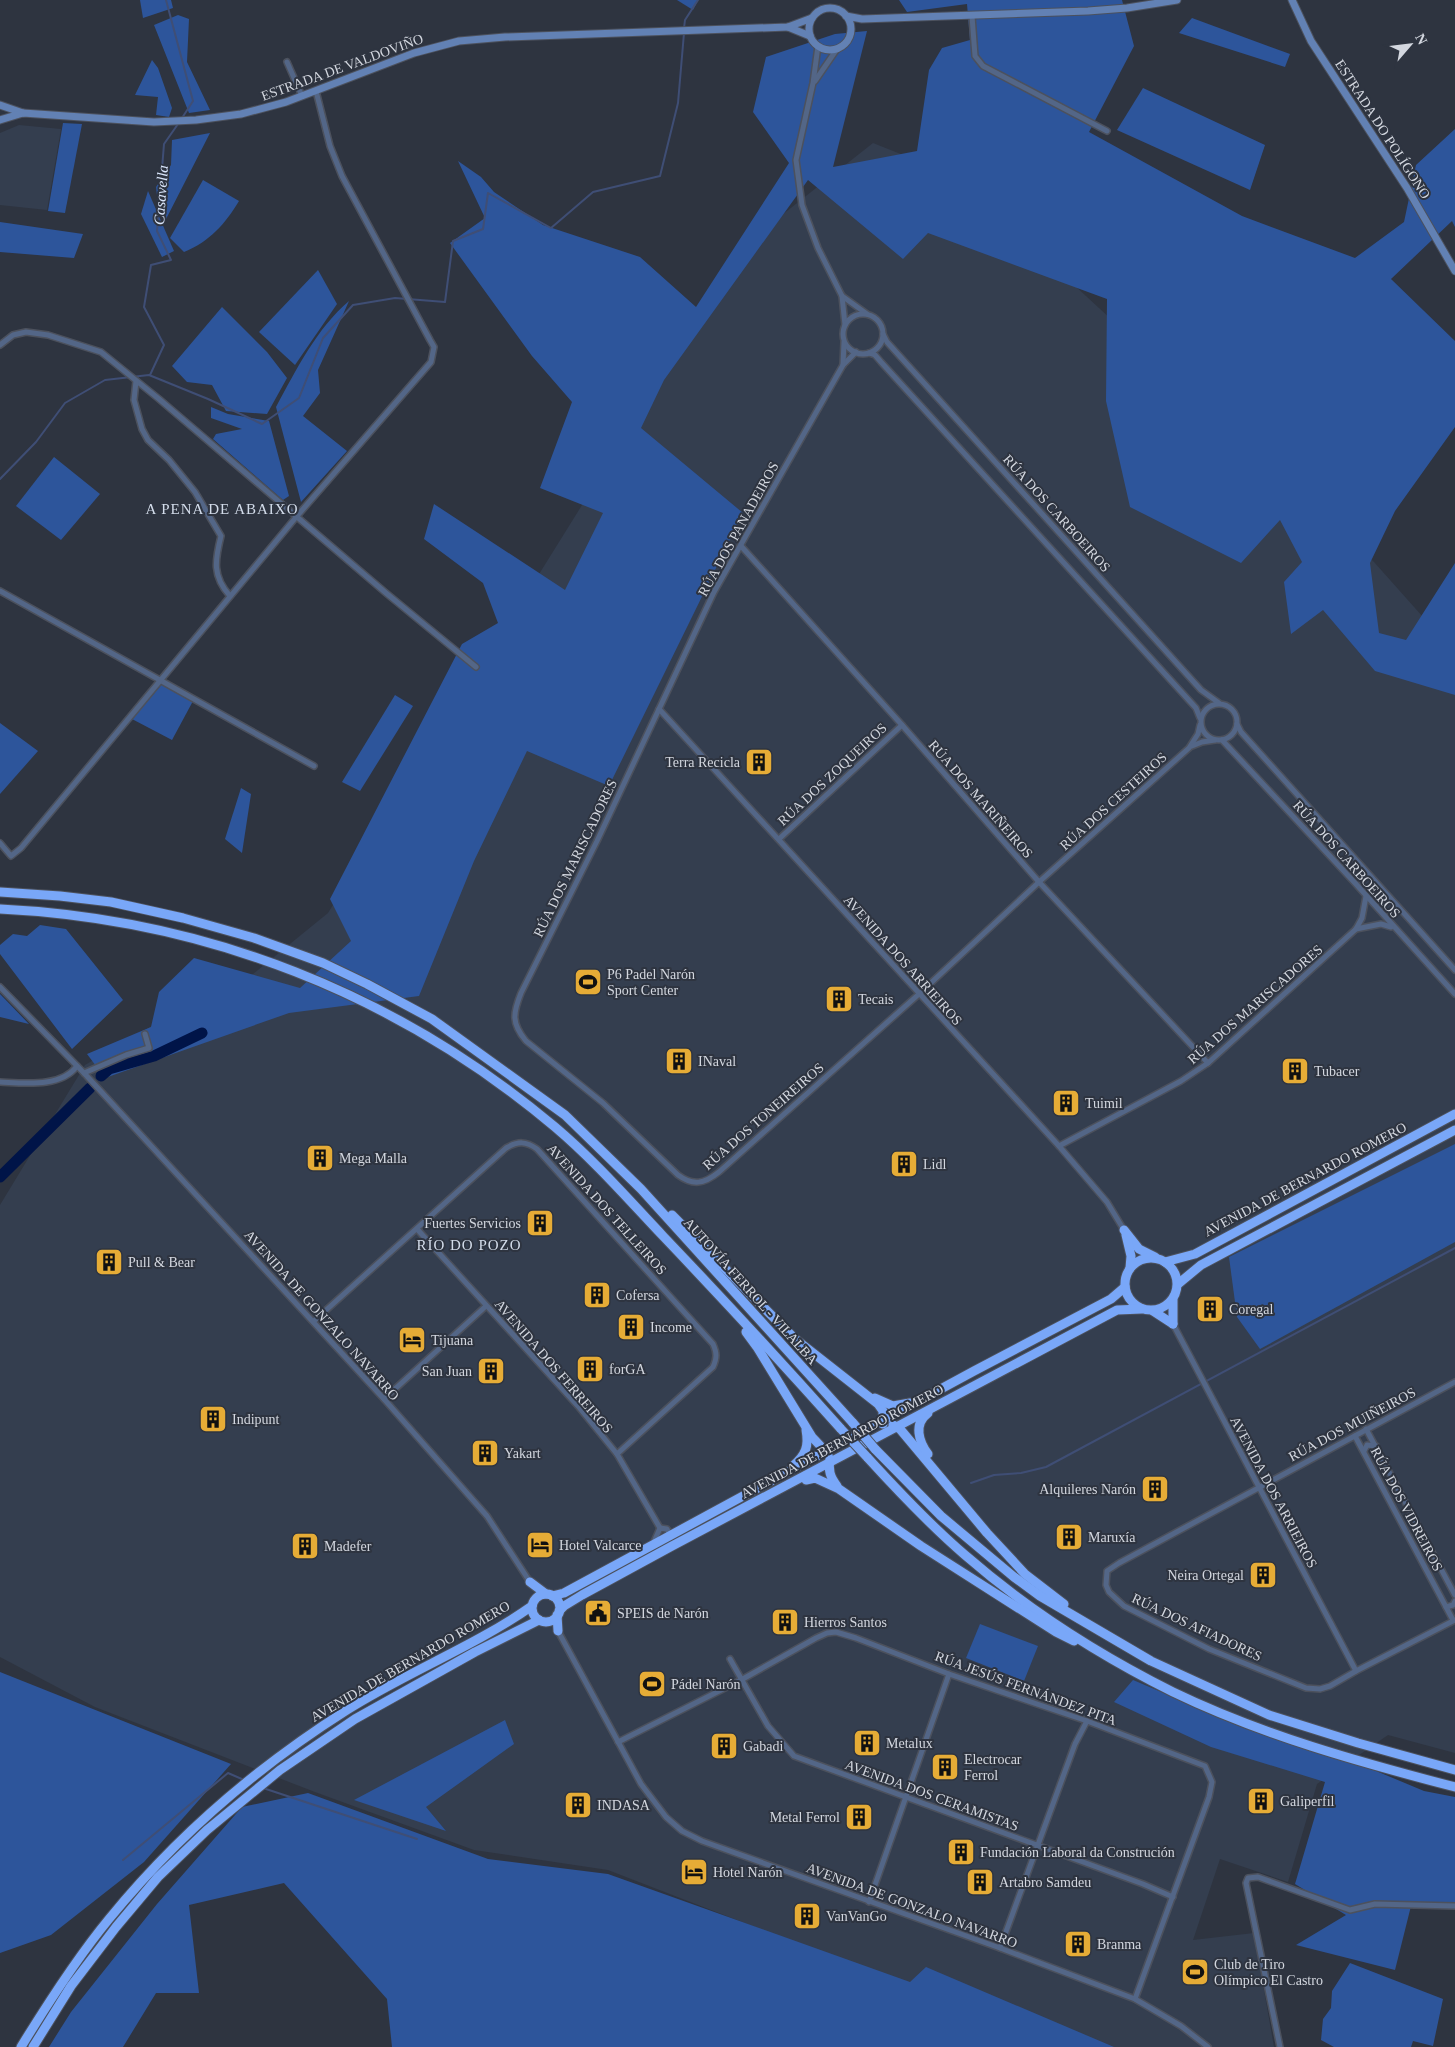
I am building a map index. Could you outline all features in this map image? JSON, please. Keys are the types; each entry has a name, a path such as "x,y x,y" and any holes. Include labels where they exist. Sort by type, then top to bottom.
{"highway":[{"name":"AUTOVÍA FERROL - VILALBA","path":"0,892 111,902 183,918 254,938 300,954 367,984 432,1019 565,1115 641,1189 875,1448 941,1516 989,1557 1040,1596 1151,1661 1269,1715 1358,1743 1455,1770"},
{"name":"AUTOVÍA FERROL - VILALBA","path":"0,909 75,916 144,927 211,943 291,969 376,1007 436,1040 488,1073 556,1127 588,1156 907,1501 967,1557 1032,1607 1125,1667 1175,1692 1252,1725 1304,1744 1382,1768 1455,1787"},
{"name":"AVENIDA DE BERNARDO ROMERO","path":"1162,1260 1195,1254 1455,1114"},
{"path":"565,1115 605,1149 650,1192 794,1338 878,1404 883,1411 880,1423 880,1436"},
{"name":"AVENIDA DE BERNARDO ROMERO","path":"1178,1284 1201,1265 1455,1130"},
{"path":"1124,1230 1139,1249 1162,1260 1175,1271 1178,1284 1173,1300 1173,1324"},
{"path":"1124,1230 1131,1256 1130,1268 1125,1278 1125,1287 1130,1300 1142,1309 1153,1311 1173,1324"},
{"path":"1130,1268 1142,1259 1162,1260"},
{"path":"702,1278 757,1347 805,1427 832,1455 828,1468 831,1478 839,1489"},
{"name":"AVENIDA DE BERNARDO ROMERO","path":"558,1613 564,1606 582,1595 780,1490 880,1423 1111,1299 1125,1287"},
{"path":"1153,1311 1161,1309 1173,1300"},
{"name":"AVENIDA DE BERNARDO ROMERO","path":"549,1595 558,1596 564,1593 774,1479 898,1427 1117,1310 1142,1309"},
{"path":"868,1395 893,1406 906,1405 945,1388"},
{"path":"949,1399 925,1415 920,1426 918,1438 961,1502"},
{"path":"880,1423 898,1427 1025,1574 1095,1629"},
{"path":"774,1479 805,1454 808,1445 805,1427"},
{"path":"780,1490 815,1478 839,1489 921,1546 1056,1632 1125,1667"},
{"path":"530,1582 559,1604 558,1631"},
{"path":"530,1582 534,1616 558,1631"},
{"path":"533,1603 549,1595"},
{"name":"AVENIDA DE BERNARDO ROMERO","path":"21,2047 55,1992 108,1920 151,1870 204,1818 274,1760 349,1709 533,1603"},
{"path":"543,1621 558,1613"},
{"name":"AVENIDA DE BERNARDO ROMERO","path":"33,2047 71,1986 116,1927 158,1877 206,1830 280,1770 355,1719 476,1652 543,1621"}],"main road":[{"path":"862,20 850,33 847,40 837,49 823,49 810,36 809,24 812,18 828,8 841,12 846,16 862,20 1117,9 1177,0"},
{"name":"ESTRADA DO POLÍGONO","path":"1292,0 1311,41 1407,188 1455,271"},
{"path":"846,16 850,33"},
{"name":"ESTRADA DE VALDOVIÑO","path":"23,113 154,122 196,120 241,114 271,107 414,53 459,41 505,36 788,27 812,18"},
{"name":"ESTRADA DE VALDOVIÑO","path":"788,27 810,36"},
{"path":"0,104 23,113"},
{"path":"0,120 23,113"}],"street":[{"path":"972,16 975,56 983,66 1108,131"},
{"path":"818,46 813,83 796,160 801,196 807,222 814,240 842,296 845,326 844,339 851,350 868,353 879,346 883,334"},
{"path":"813,83 837,49"},
{"path":"287,62 302,96"},
{"path":"0,843 11,856 20,848 297,516 431,362 434,352 430,340 342,176 330,146 316,90"},
{"name":"RÚA DOS CARBOEIROS","path":"842,296 878,321 890,346 1194,682 1211,699 1233,710 1237,724 1242,732 1455,970"},
{"path":"845,326 854,316 867,314"},
{"path":"0,345 20,332 48,335 101,352 476,667"},
{"name":"RÚA DOS PANADEIROS","path":"843,365 844,339"},
{"name":"RÚA DOS PANADEIROS","path":"659,709 714,592 843,365 856,352"},
{"name":"RÚA DOS CARBOEIROS","path":"868,353 875,355 882,362 1196,708 1200,718"},
{"path":"133,378 134,400 142,429 148,440 169,460 195,492 221,536 216,556 220,584 230,596"},
{"name":"RÚA DOS MARIÑEIROS","path":"741,546 902,725 1039,882 1208,1063"},
{"path":"0,591 314,766"},
{"path":"1200,725 1200,718 1206,708 1219,703"},
{"name":"AVENIDA DOS ARRIEIROS","path":"659,709 1059,1146 1107,1202 1124,1230"},
{"name":"RÚA DOS MARISCADORES","path":"514,1017 521,993 659,709"},
{"path":"1220,740 1234,733 1237,724"},
{"name":"RÚA DOS ZOQUEIROS","path":"779,839 902,725"},
{"name":"RÚA DOS CARBOEIROS","path":"1200,725 1207,736 1220,740 1455,994"},
{"name":"RÚA DOS CESTEIROS","path":"919,994 1039,882 1189,748 1198,734 1200,725"},
{"name":"RÚA DOS CESTEIROS","path":"1189,748 1202,742 1220,740"},
{"name":"RÚA DOS MARISCADORES","path":"1059,1146 1181,1081 1208,1063 1356,929 1362,918 1366,896"},
{"path":"1356,929 1381,924 1396,930"},
{"name":"AVENIDA DE GONZALO NAVARRO","path":"0,987 77,1066 384,1399 486,1516 530,1582"},
{"name":"RÚA DOS TONEIREIROS","path":"514,1017 518,1032 526,1041 603,1103 678,1175 686,1180 700,1183 719,1172 919,994"},
{"path":"84,1074 126,1055 149,1048 145,1034"},
{"path":"0,1082 30,1083 49,1081 66,1077 77,1066"},
{"name":"AVENIDA DOS TELLEIROS","path":"314,1321 506,1148 516,1142 529,1143 537,1149 652,1274 713,1344 717,1352 713,1367 617,1454"},
{"name":"AVENIDA DOS FERREIROS","path":"417,1229 578,1406 617,1454 660,1528"},
{"path":"384,1399 402,1380 486,1306"},
{"name":"AVENIDA DOS ARRIEIROS","path":"1173,1324 1356,1671"},
{"name":"RÚA DOS MUIÑEIROS","path":"1260,1487 1455,1382"},
{"name":"RÚA DOS VIDREIROS","path":"1366,1429 1455,1595"},
{"name":"RÚA DOS VIDREIROS","path":"1355,1436 1454,1620"},
{"path":"1364,1451 1367,1445 1376,1446"},
{"name":"RÚA DOS AFIADORES","path":"1260,1487 1112,1567 1107,1571 1106,1577 1109,1592 1124,1606 1209,1648 1306,1688 1320,1689 1330,1686 1454,1620"},
{"path":"653,1544 660,1528 667,1528 672,1546"},
{"path":"1446,1606 1453,1605 1455,1601"},
{"name":"AVENIDA DE GONZALO NAVARRO","path":"558,1631 631,1768 653,1801 666,1817 682,1831 702,1841 1136,1999 1176,2023 1208,2047"},
{"name":"RÚA JESÚS FERNÁNDEZ PITA","path":"618,1742 741,1680 816,1638 827,1633 836,1632 878,1646 949,1674 1087,1721 1205,1766 1212,1782 1209,1797 1136,1999"},
{"name":"AVENIDA DOS CERAMISTAS","path":"730,1659 768,1726 794,1756 1173,1897"},
{"path":"869,1902 949,1674"},
{"path":"1000,1948 1075,1744 1087,1721"},
{"path":"1280,2047 1246,1884 1248,1878 1258,1877 1350,1910 1375,1904 1455,1906"}],"shaded area":[{"path":"140,0 171,0 173,8 143,18"},
{"path":"677,0 698,0 693,10"},
{"path":"899,0 1122,0 1134,46 1089,132 1242,216 1355,258 1404,222 1416,165 1455,129 1455,227 1452,221 1391,279 1455,341 1455,427 1395,511 1370,563 1379,633 1406,640 1455,563 1455,695 1375,671 1323,610 1291,634 1284,582 1302,562 1280,520 1241,563 1130,507 1106,401 1107,299 928,233 903,259 808,180 664,380 641,428 743,513 609,786 527,751 474,861 419,996 289,1013 105,1078 87,1054 151,1027 159,992 194,958 300,988 351,941 330,899 462,644 498,623 483,583 424,539 434,504 565,590 603,513 540,488 572,402 532,356 450,243 485,218 458,161 481,177 494,192 543,225 640,257 696,307 789,163 753,112 766,57 835,34 867,31 833,167 917,151 929,70 942,48 970,40 967,4 907,12"},
{"path":"178,15 189,19 187,62 210,110 189,113 154,25"},
{"path":"1192,18 1290,54 1285,67 1179,33"},
{"path":"152,60 158,68 172,108 169,117 156,115 158,97 135,95"},
{"path":"1143,88 1265,145 1250,190 1117,130"},
{"path":"63,123 82,124 65,213 48,211"},
{"path":"19,125 61,129 47,210 0,205 0,133"},
{"path":"210,133 164,223 159,212 156,187 171,165 172,140"},
{"path":"873,143 956,176 1374,562 1455,653 1455,1753 1388,1735 1317,1784 1288,1882 1220,1859 1193,1940 1254,1933 1274,2047 1110,2047 904,1985 608,1870 474,1850 315,1792 95,1707 0,1657 0,1205 85,1065 210,992 253,974 328,913 744,245"},
{"path":"203,180 239,201 216,231 201,243 184,252 170,238"},
{"path":"148,191 174,251 162,257 141,214"},
{"path":"0,222 83,234 74,258 0,252"},
{"path":"318,270 337,304 295,365 259,332"},
{"path":"349,301 318,370 320,393 303,416 347,451 301,502 276,407 299,364 317,337 337,312"},
{"path":"222,307 267,352 287,378 267,414 226,411 212,385 187,382 172,366"},
{"path":"211,407 228,414 269,421 289,496 283,500 213,439 216,434 242,429 211,418"},
{"path":"54,457 100,494 61,540 16,506"},
{"path":"162,684 193,701 172,740 132,719"},
{"path":"395,695 413,706 360,791 342,782"},
{"path":"0,723 38,751 0,794"},
{"path":"241,788 251,794 242,853 225,839"},
{"path":"40,925 66,929 123,1000 72,1049 0,954 0,945 13,934 27,936"},
{"path":"0,994 29,1024 0,1017"},
{"path":"1455,1144 1455,1242 1260,1349 1237,1317 1229,1257"},
{"path":"980,1624 1038,1646 1024,1681 966,1658"},
{"path":"0,1672 231,1764 144,1862 51,1935 0,1953"},
{"path":"1133,1680 1225,1719 1357,1763 1424,1791 1455,1797 1455,1903 1412,1902 1395,1970 1296,1945 1346,1915 1295,1884 1325,1782 1211,1747 1114,1702"},
{"path":"505,1720 514,1744 426,1807 446,1831 354,1800"},
{"path":"308,1793 488,1859 608,1874 910,1982 926,1967 1114,2047 392,2047 387,1999 284,1883 189,1905 199,1993 156,1993 123,2047 49,2047 71,2012 157,1904 242,1807"},
{"path":"1350,1963 1443,1999 1433,2046 1413,2041 1411,2047 1334,2047 1321,2040 1323,2019 1331,2008 1332,1991"}],"waterway":[{"name":"Casavella","path":"166,0 193,101 182,118"},
{"path":"684,28 685,20 698,0"},
{"path":"0,479 36,442 65,403 105,380 149,375 262,424 299,398 323,338 353,305 395,298 445,302 453,241 483,229 488,193 551,228 593,192 660,176 678,103 684,33"},
{"name":"Casavella","path":"150,375 164,345 144,307 151,265 171,260 157,231 164,144 178,124"},
{"path":"101,1076 109,1069 154,1056 202,1033"},
{"path":"0,1177 90,1088"},
{"path":"971,1483 994,1475 1021,1473 1046,1467 1455,1248"},
{"path":"123,1860 228,1773 244,1780"},
{"path":"263,1788 417,1839"}],"place":[{"name":"Terra Recicla","path":"759,762"},
{"name":"P6 Padel Narón Sport Center","path":"588,982"},
{"name":"Tecais","path":"839,999"},
{"name":"INaval","path":"679,1061"},
{"name":"Tubacer","path":"1295,1071"},
{"name":"Tuimil","path":"1066,1103"},
{"name":"Mega Malla","path":"320,1158"},
{"name":"Lidl","path":"904,1164"},
{"name":"Fuertes Servicios","path":"540,1223"},
{"name":"Pull & Bear","path":"109,1262"},
{"name":"Cofersa","path":"597,1295"},
{"name":"Coregal","path":"1210,1309"},
{"name":"Income","path":"631,1327"},
{"name":"Tijuana","path":"412,1340"},
{"name":"forGA","path":"590,1369"},
{"name":"San Juan","path":"491,1371"},
{"name":"Indipunt","path":"213,1419"},
{"name":"Yakart","path":"485,1453"},
{"name":"Alquileres Narón","path":"1155,1489"},
{"name":"Maruxía","path":"1069,1537"},
{"name":"Hotel Valcarce","path":"540,1545"},
{"name":"Madefer","path":"305,1546"},
{"name":"Neira Ortegal","path":"1263,1575"},
{"name":"SPEIS de Narón","path":"598,1613"},
{"name":"Hierros Santos","path":"785,1622"},
{"name":"Pádel Narón","path":"652,1684"},
{"name":"Metalux","path":"867,1743"},
{"name":"Gabadi","path":"724,1746"},
{"name":"Electrocar Ferrol","path":"945,1767"},
{"name":"Galiperfil","path":"1261,1801"},
{"name":"INDASA","path":"578,1805"},
{"name":"Metal Ferrol","path":"859,1817"},
{"name":"Fundación Laboral da Construción","path":"961,1852"},
{"name":"Hotel Narón","path":"694,1872"},
{"name":"Artabro Samdeu","path":"980,1882"},
{"name":"VanVanGo","path":"807,1916"},
{"name":"Branma","path":"1078,1944"},
{"name":"Club de Tiro Olímpico El Castro","path":"1195,1972"}],"district":[{"name":"A PENA DE ABAIXO","path":"222,509"},
{"name":"RÍO DO POZO","path":"469,1245"}]}
